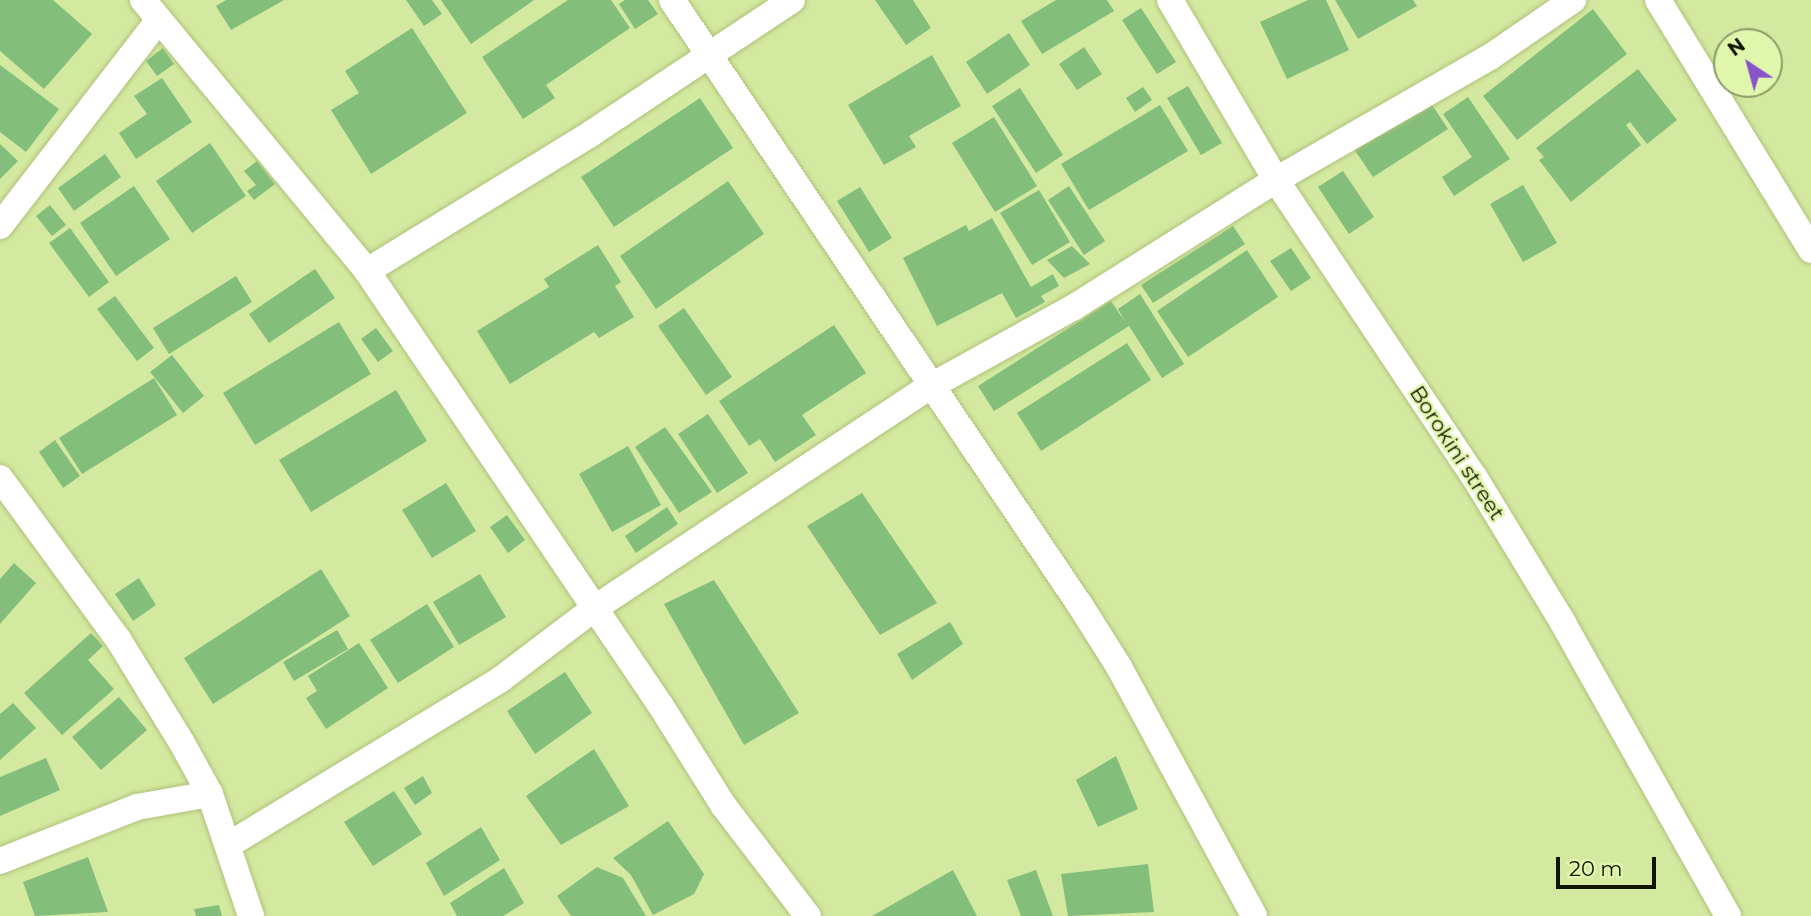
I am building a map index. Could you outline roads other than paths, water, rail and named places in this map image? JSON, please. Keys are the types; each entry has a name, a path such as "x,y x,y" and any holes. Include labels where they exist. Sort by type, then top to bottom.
{"street":[{"path":"142,0 157,22 367,271 723,805 808,916"},
{"path":"672,0 1119,667 1254,916"},
{"path":"367,271 592,133 792,0"},
{"name":"Borokini street","path":"1170,0 1276,180 1475,478 1563,622 1728,916"},
{"path":"230,844 501,679 594,608 931,386 1085,300 1276,180 1490,57 1573,0"},
{"path":"1658,0 1811,250"},
{"path":"0,226 157,22"},
{"path":"0,478 118,639 210,794 230,844 251,916"},
{"path":"0,861 137,807 210,794"}]}
